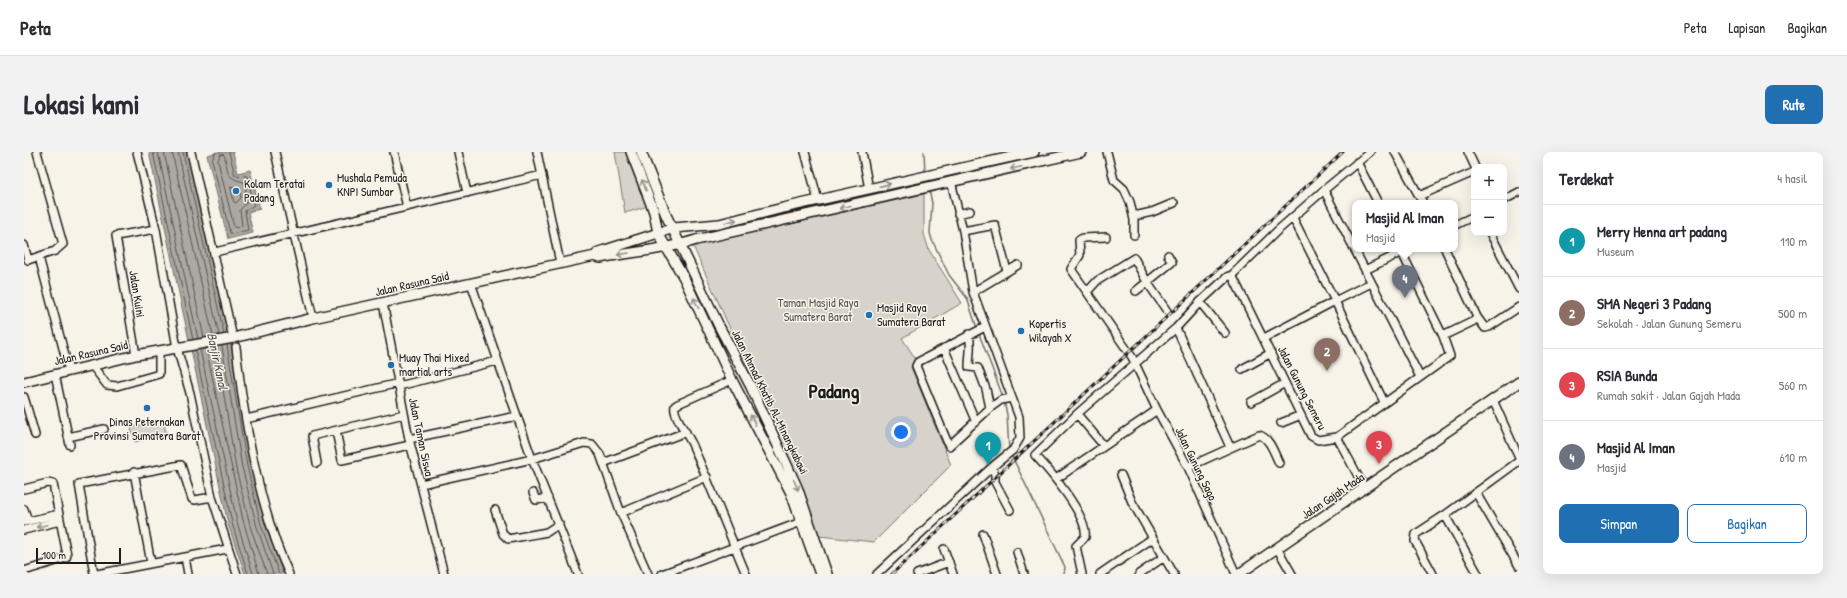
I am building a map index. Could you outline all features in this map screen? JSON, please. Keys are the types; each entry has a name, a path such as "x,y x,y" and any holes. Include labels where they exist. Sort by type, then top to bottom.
{"main road":[{"path":"631,152 656,218 658,233"},
{"name":"Jalan Ahmad Khatib Al-Minangkabawi","path":"641,152 666,215 674,228 797,487 828,574"},
{"path":"1034,152 818,200 719,224 674,228 599,252 595,256 600,258 645,250 667,248 924,187 1081,152"},
{"name":"Jalan Ahmad Khatib Al-Minangkabawi","path":"658,233 684,278 732,380 791,493 820,574"},
{"name":"Jalan Rasuna Said","path":"24,382 136,355 235,341 313,318 595,256"},
{"name":"Jalan Gajah Mada","path":"1239,574 1519,382"},
{"path":"771,454 780,450"}],"street":[{"path":"24,246 26,261 55,251 62,246 63,242 37,152"},
{"path":"191,152 235,341 246,420 265,512 275,545 289,574"},
{"path":"275,152 313,318"},
{"path":"394,152 406,207"},
{"path":"458,152 467,193"},
{"path":"537,152 560,263"},
{"path":"805,152 818,200"},
{"path":"862,152 869,189"},
{"path":"1107,152 1114,180 1128,195 1134,216 1134,235"},
{"path":"1082,574 1077,551 1078,543 1085,537 1084,528 1072,503 1056,479 1035,455 1077,414 1176,328 1200,302 1227,277 1232,275 1277,231 1370,152"},
{"path":"1395,152 1421,200 1471,174"},
{"path":"1468,152 1474,164"},
{"path":"138,154 156,229 179,348 192,400 212,497 227,549 237,574"},
{"path":"1357,162 1376,200"},
{"path":"215,252 542,175"},
{"path":"877,574 992,467 1013,450 1020,438 1019,417 1007,399 977,330 973,292 963,231 951,182"},
{"path":"1324,190 1352,245"},
{"path":"1507,198 1519,192"},
{"path":"1134,216 1167,208 1174,203"},
{"path":"958,214 970,211"},
{"path":"1294,218 1384,402"},
{"path":"1458,224 1471,218"},
{"path":"963,231 995,225 1007,271"},
{"name":"Jalan Kuini","path":"136,355 116,236 156,229"},
{"path":"1492,236 1519,289"},
{"name":"Jalan Gunung Sago","path":"1106,238 1083,238 1078,241 1080,255 1071,269 1127,349 1157,410 1188,467 1236,574"},
{"path":"1356,252 1420,377"},
{"path":"1365,270 1399,252"},
{"path":"1337,437 1384,402 1449,358 1449,353 1443,336 1404,252"},
{"path":"1446,252 1477,317 1487,328 1519,307"},
{"path":"1136,291 1172,262 1168,255"},
{"path":"39,257 69,371"},
{"path":"1087,292 1103,277 1134,258 1147,282 1167,311"},
{"path":"973,292 1018,265"},
{"name":"Jalan Gunung Semeru","path":"1232,275 1311,436 1316,440 1325,440 1337,437 1365,489"},
{"path":"471,283 532,458 578,574"},
{"path":"1264,338 1371,283"},
{"path":"1200,302 1225,333"},
{"name":"Jalan Taman Siswa","path":"383,303 410,442 444,574"},
{"path":"1443,336 1474,321 1477,317"},
{"path":"1176,328 1230,447"},
{"path":"977,330 918,362 916,366 949,446 990,408 1007,399"},
{"path":"977,330 968,354 969,366 978,368 986,389 990,408"},
{"path":"944,348 976,422"},
{"path":"1242,368 1271,353"},
{"path":"94,368 107,385 117,386 159,374 159,355"},
{"path":"246,420 497,361"},
{"path":"55,374 70,445"},
{"path":"732,380 675,406 676,415 686,432 707,478 746,574"},
{"path":"1251,402 1285,383"},
{"path":"24,397 35,435"},
{"path":"1493,400 1519,458"},
{"path":"1056,479 1157,410"},
{"path":"317,463 312,437 404,414"},
{"path":"1077,414 1104,446"},
{"path":"1281,423 1301,415"},
{"path":"336,431 342,460 517,416"},
{"path":"68,437 104,429"},
{"path":"603,463 686,432"},
{"path":"1188,467 1259,435 1264,437 1279,463"},
{"path":"421,484 532,458 584,443 592,444 596,447 603,463 621,513 648,574"},
{"path":"1433,574 1414,537 1519,461"},
{"path":"94,574 78,485 134,472 180,464 193,500 212,497"},
{"path":"992,467 995,474 995,482 1010,510"},
{"path":"134,472 151,563"},
{"path":"1121,475 1132,502 1174,574"},
{"path":"621,513 707,478"},
{"path":"24,489 48,483 52,484 67,553 66,558 24,571"},
{"path":"533,493 536,500 548,498"},
{"path":"1476,493 1519,566"},
{"path":"24,509 26,530 59,517"},
{"path":"495,510 503,534 508,539 547,532 559,524"},
{"path":"1445,515 1478,574"},
{"path":"26,521 59,517"},
{"path":"662,574 680,571 735,547 802,522"},
{"path":"983,534 997,574"},
{"path":"1100,574 1153,538"},
{"path":"1277,548 1292,574"},
{"path":"97,574 227,549"},
{"path":"944,549 954,574"},
{"path":"1017,552 1024,574"},
{"path":"185,557 188,574"},
{"path":"1139,574 1164,557"},
{"path":"917,574 949,562"}],"green space":[{"path":"615,152 628,152 648,206 625,213"},
{"name":"Taman Masjid Raya Sumatera Barat","path":"924,194 924,234 929,250 962,303 902,338 915,358 911,367 951,465 874,542 819,536 802,489 693,246"},
{"path":"163,419 166,433 135,442 131,428"}],"water":[{"name":"Banjir Kanal","path":"149,152 187,152 234,359 251,465 265,524 283,574 245,574 228,524"},
{"name":"Kolam Teratai Padang","path":"219,152 233,152 238,173 250,170 260,209 248,212 253,233 228,239 207,155"}],"waterway":[{"path":"924,152 925,173"},
{"path":"929,190 932,203 930,233 932,240 949,275 967,298 977,328"},
{"path":"979,334 1003,397"},
{"path":"1004,401 1007,415 1009,451"},
{"path":"1011,454 1065,567 1064,574"}],"railway":[{"path":"892,574 1343,152"}],"place":[{"name":"Mushala Pemuda KNPI Sumbar","path":"329,185"},
{"name":"Kolam Teratai Padang","path":"236,191"},
{"name":"Masjid Al Iman","path":"1405,298"},
{"name":"Masjid Raya Sumatera Barat","path":"869,315"},
{"name":"Kopertis Wilayah X","path":"1021,331"},
{"name":"Muay Thai Mixed martial arts","path":"391,365"},
{"name":"SMA Negeri 3 Padang","path":"1327,371"},
{"name":"Dinas Peternakan Provinsi Sumatera Barat","path":"147,408"},
{"name":"RSIA Bunda","path":"1379,464"},
{"name":"Merry Henna art padang","path":"988,465"}],"district":[{"name":"Padang","path":"834,391"}]}
